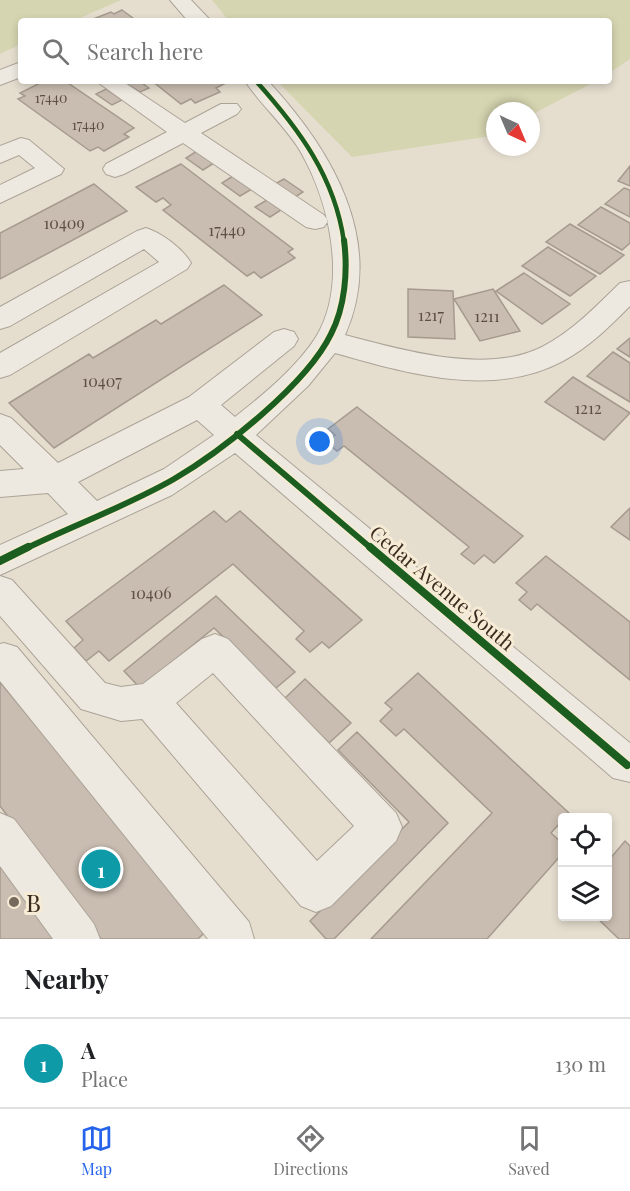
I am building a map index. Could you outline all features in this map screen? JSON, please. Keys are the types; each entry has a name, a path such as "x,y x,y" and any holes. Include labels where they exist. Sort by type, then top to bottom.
{"street":[{"path":"180,0 197,18"},
{"path":"0,78 18,70"},
{"path":"112,84 315,221"},
{"path":"0,561 162,486 237,434 294,382 328,341 342,305 346,261 339,206 321,165 258,84 229,109 115,169"},
{"path":"229,109 281,112"},
{"path":"0,156 21,145 52,169 0,195"},
{"path":"0,319 146,237 178,263 0,367"},
{"path":"328,341 436,367 474,369 506,367 540,359 570,343 630,290"},
{"path":"0,484 54,480 200,405 284,339"},
{"name":"Cedar Avenue South","path":"200,405 627,765"},
{"path":"0,426 92,517"},
{"path":"0,591 94,697 121,704 150,701 215,650 382,827 316,891 150,701"},
{"path":"3,659 234,937 232,939"},
{"path":"0,833 79,939"}],"green space":[{"path":"0,0 121,0 80,18 18,18 18,45 0,54"},
{"path":"212,0 630,0 630,59 612,71 612,18 227,18"},
{"path":"280,84 590,84 540,110 540,102 486,102 485,137 352,157"}],"building":[{"path":"122,10 133,18 96,18 111,12 114,14"},
{"path":"38,84 69,84 134,128 124,134 129,137 104,151 98,147 90,151 18,99 25,96 20,93"},
{"path":"127,84 143,84 149,88 140,92"},
{"path":"156,84 224,84 216,88 220,92 195,103 191,99 181,104"},
{"path":"106,89 122,100 112,105 96,94"},
{"path":"197,151 214,163 203,170 186,158"},
{"path":"181,164 293,249 288,252 295,258 261,278 254,272 247,276 163,210 171,205 163,198 156,202 136,187"},
{"path":"630,166 630,186 618,181"},
{"path":"233,176 252,189 240,196 222,183"},
{"path":"284,179 303,192 292,199 273,185"},
{"path":"94,184 127,211 0,279 0,233"},
{"path":"624,188 630,190 630,217 605,204"},
{"path":"267,200 281,210 270,217 255,207"},
{"path":"601,207 630,223 630,243 622,250 578,225"},
{"path":"570,224 624,255 600,274 546,242"},
{"path":"548,247 596,276 570,296 522,266"},
{"path":"524,273 570,304 542,324 496,291"},
{"path":"224,285 262,315 54,448 9,403 89,354 93,358 156,320 161,324"},
{"path":"408,289 453,291 455,339 408,337"},
{"path":"493,289 520,331 480,341 454,299"},
{"path":"630,338 630,357 617,349"},
{"path":"613,352 630,363 630,402 587,376"},
{"path":"573,377 630,413 604,440 545,402"},
{"path":"357,407 523,536 494,563 484,555 474,564 461,554 469,547 344,446 337,451 326,442 335,435 328,429"},
{"path":"630,508 630,540 611,527"},
{"path":"214,511 226,522 240,511 362,620 329,648 322,642 310,652 296,639 304,631 233,564 109,661 99,651 86,661 74,648 83,640 66,621"},
{"path":"546,556 630,622 630,680 537,604 531,610 519,600 527,592 516,583"},
{"path":"216,596 295,672 276,688 214,628 140,688 124,671"},
{"path":"418,673 569,813 558,813 558,825 551,833 558,839 558,859 487,939 371,939 492,813 404,729 396,736 380,721 392,709 385,703"},
{"path":"305,679 351,723 329,743 284,699"},
{"path":"0,682 206,931 198,939 101,939 0,806"},
{"path":"357,732 448,823 334,939 326,939 310,921 409,822 338,750"},
{"path":"625,841 630,846 630,939 619,939 600,921 612,921 612,856"},
{"name":"B","path":"0,866 54,939 0,939"}],"cycle path":[{"path":"0,561 161,486 201,461 239,432 289,387 306,370 327,342 340,310 345,277 345,247 341,220 323,170 309,146 259,84"},
{"path":"237,434 627,765"}],"place":[{"name":"A","path":"101,869"},
{"name":"B","path":"14,902"}]}
